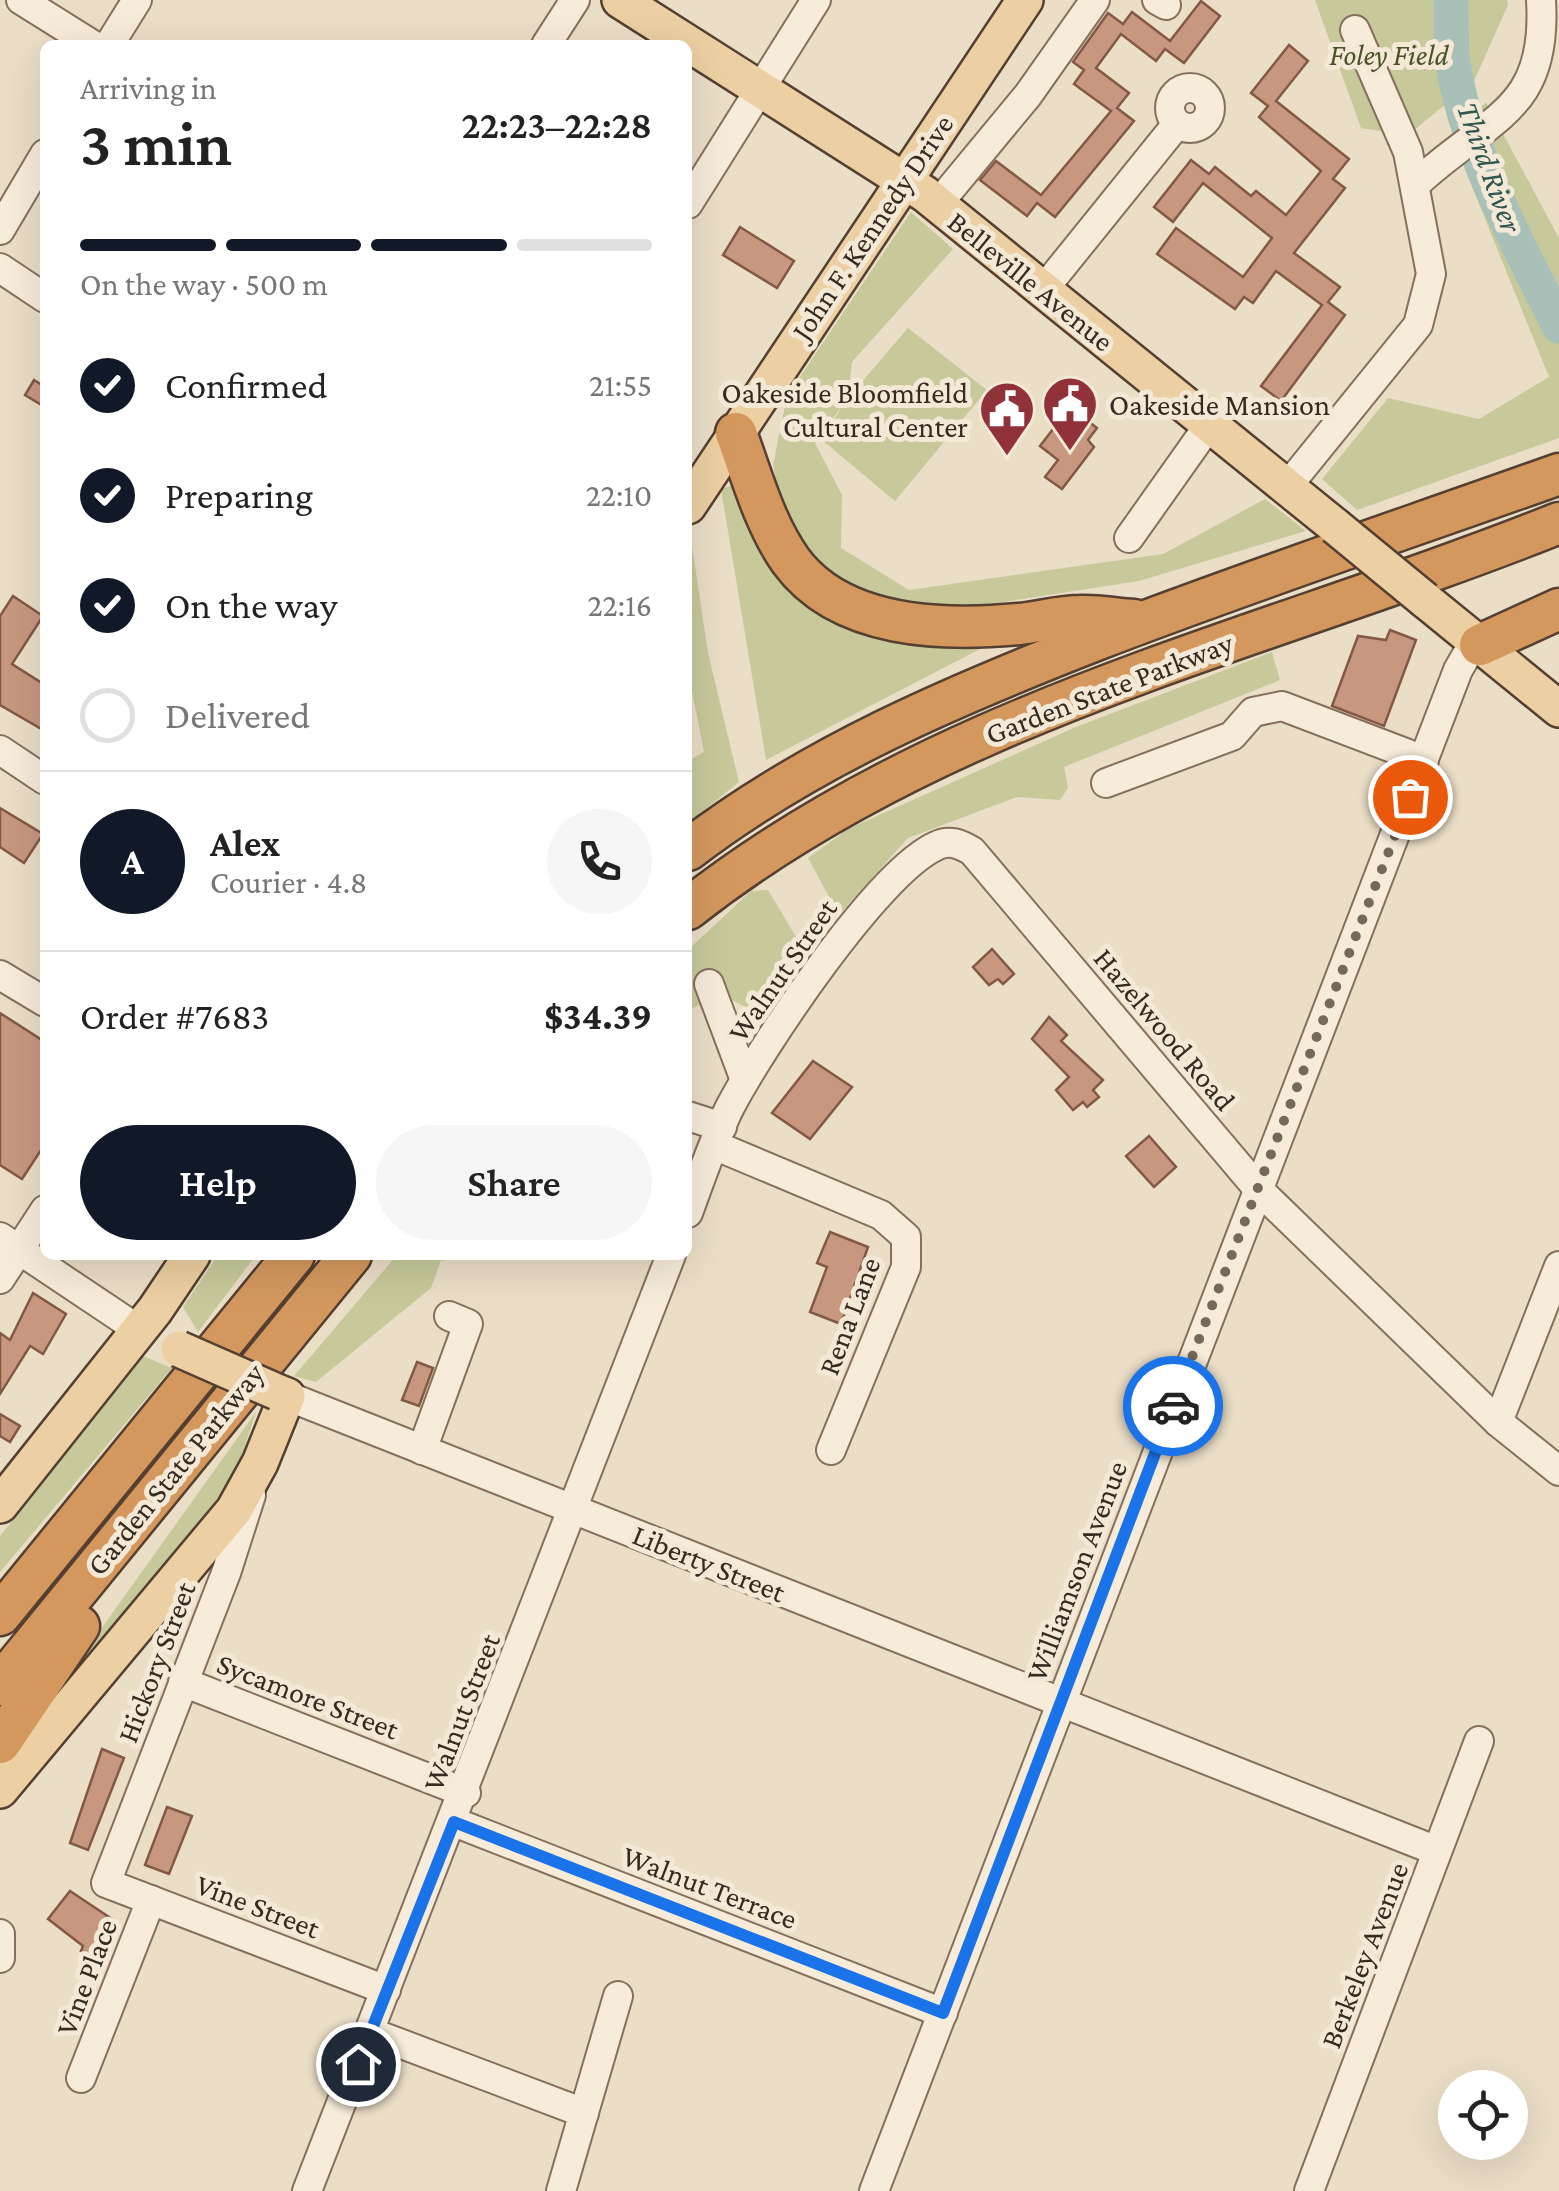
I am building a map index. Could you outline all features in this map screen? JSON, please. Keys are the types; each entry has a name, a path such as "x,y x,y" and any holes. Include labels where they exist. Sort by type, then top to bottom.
{"highway":[{"path":"736,433 771,528 792,562 816,588 848,606 884,618 936,625 1012,625 1080,616 1143,621"},
{"name":"Garden State Parkway","path":"692,847 785,784 876,734 973,688 1143,621 1559,474"},
{"name":"Garden State Parkway","path":"692,905 803,830 896,776 988,733 1200,651 1559,524"},
{"path":"1480,646 1559,609"},
{"name":"Garden State Parkway","path":"0,1615 290,1260"},
{"name":"Garden State Parkway","path":"0,1684 271,1388 348,1260"},
{"path":"0,1589 222,1343"},
{"path":"0,1742 271,1388"}],"main road":[{"name":"Belleville Avenue","path":"620,0 683,40"},
{"name":"John F. Kennedy Drive","path":"692,500 902,178 1026,0"},
{"name":"Belleville Avenue","path":"692,46 902,178 1559,709"},
{"path":"0,1504 188,1260"},
{"name":"Liberty Street","path":"138,1330 271,1388"},
{"path":"0,1790 224,1524 260,1463 271,1388"}],"street":[{"path":"21,0 84,40"},
{"path":"112,40 137,0"},
{"path":"549,40 576,0"},
{"path":"692,198 816,0"},
{"path":"938,206 1028,95 1094,0"},
{"path":"1417,182 1524,93 1539,64 1541,0"},
{"path":"1286,488 1418,325 1432,274 1417,182 1355,30"},
{"path":"1043,290 1177,124"},
{"path":"0,230 40,162"},
{"path":"0,268 40,295"},
{"path":"1129,538 1210,425"},
{"name":"Williamson Avenue","path":"874,2191 1458,670 1466,656 1480,646"},
{"path":"1106,783 1232,736 1253,712 1282,706 1424,760"},
{"path":"0,750 40,777"},
{"name":"Hazelwood Road","path":"939,844 956,842 972,850 1258,1190 1498,1422 1559,1471"},
{"name":"Walnut Street","path":"692,1203 718,1136 746,1080 871,900 939,844"},
{"path":"0,975 40,999"},
{"path":"709,984 746,1080"},
{"name":"Rena Lane","path":"692,1119 718,1136 881,1215 906,1236 906,1267 831,1450"},
{"path":"0,1279 9,1244 40,1215"},
{"name":"Liberty Street","path":"9,1244 138,1330"},
{"name":"Walnut Street","path":"308,2191 466,1792 669,1260"},
{"path":"1498,1422 1559,1266"},
{"path":"422,1450 468,1324 449,1316"},
{"name":"Liberty Street","path":"271,1388 1437,1852"},
{"name":"Hickory Street","path":"106,1883 230,1563 260,1463"},
{"name":"Sycamore Street","path":"184,1682 466,1792"},
{"name":"Berkeley Avenue","path":"1309,2191 1478,1741"},
{"name":"Walnut Terrace","path":"454,1822 943,2013"},
{"name":"Vine Street","path":"106,1883 386,1990"},
{"name":"Vine Place","path":"82,2078 151,1900"},
{"path":"0,1934 0,1958"},
{"path":"561,2191 618,1996"},
{"path":"370,2032 584,2114"}],"green space":[{"name":"Foley Field","path":"1315,0 1507,0 1508,5 1474,81 1408,135 1361,128"},
{"path":"1486,102 1559,238 1559,438 1357,510 1322,479 1388,398 1479,419 1549,377 1462,162 1458,130"},
{"path":"911,212 953,249 852,362 848,398 908,328 987,390 895,501 822,440 842,406 815,443 842,495 841,548 909,590 1163,554 1265,499 1306,531 1139,581 951,610 868,602 819,572 784,527 773,465 787,396"},
{"path":"741,482 810,596 989,634 982,648 766,760 721,489"},
{"path":"692,546 708,653 739,782 692,820 692,759 704,752 692,691"},
{"path":"1272,652 1280,680 1064,767 1068,788 1060,800 1017,797 908,838 839,915 808,858 848,829 1076,727"},
{"path":"768,890 805,952 761,1015 722,995 692,1008 692,946 751,891"},
{"path":"215,1260 252,1260 198,1332 183,1307"},
{"path":"393,1260 441,1260 431,1288 316,1382 294,1376"},
{"path":"143,1356 172,1368 0,1572 0,1536"},
{"path":"256,1412 232,1485 16,1748"}],"building":[{"path":"1201,1 1220,16 1184,63 1165,49 1156,61 1121,34 1096,68 1129,93 1117,108 1134,121 1055,217 1037,203 1027,216 980,180 996,161 1041,195 1111,111 1074,84 1084,70 1073,62 1108,13 1123,24 1132,12 1170,41"},
{"path":"1289,45 1308,61 1276,101 1349,159 1333,179 1345,188 1294,253 1340,287 1328,302 1345,315 1281,401 1261,386 1322,305 1276,271 1253,303 1244,297 1235,309 1157,254 1176,228 1243,277 1272,238 1203,183 1173,222 1154,207 1191,160 1209,174 1215,167 1251,196 1256,191 1286,215 1321,171 1259,117 1268,106 1251,93"},
{"path":"740,227 794,261 777,288 723,255"},
{"path":"34,380 40,384 40,404 25,395"},
{"name":"Oakeside Mansion","path":"1070,407 1097,428 1088,440 1094,447 1062,489 1045,477 1058,460 1040,446"},
{"path":"13,596 40,614 40,621 12,664 40,682 40,728 0,705 0,616"},
{"path":"1390,630 1416,640 1384,726 1332,706 1358,636 1386,640"},
{"path":"0,808 40,832 24,863 0,847"},
{"path":"992,949 1014,974 1003,984 998,979 989,985 973,967"},
{"path":"0,1013 40,1039 40,1152 22,1179 0,1165"},
{"path":"1049,1017 1067,1035 1061,1041 1103,1080 1093,1090 1099,1097 1087,1107 1083,1102 1073,1110 1056,1090 1069,1077 1032,1039"},
{"path":"813,1061 852,1087 810,1139 772,1113"},
{"path":"1149,1136 1176,1167 1154,1187 1126,1156"},
{"path":"830,1232 868,1247 841,1324 810,1312 827,1267 817,1263"},
{"path":"33,1293 66,1314 43,1354 30,1346 0,1394 0,1333 10,1340"},
{"path":"417,1362 433,1368 419,1406 402,1400"},
{"path":"0,1414 20,1426 10,1442 0,1436"},
{"path":"102,1749 124,1758 88,1850 70,1843"},
{"path":"167,1807 192,1816 169,1874 145,1865"},
{"path":"70,1891 118,1923 104,1960 81,1951 83,1946 48,1919"}],"waterway":[{"name":"Third River","path":"1451,0 1453,62 1469,129 1511,231 1559,326"}],"way so far":[{"path":"1173,1406 1410,797"}],"place":[{"name":"Oakeside Mansion","path":"1070,453"},
{"name":"Oakeside Bloomfield Cultural Center","path":"1007,458"}],"route":[{"path":"358,2064 454,1822 943,2013 1173,1406"}]}
